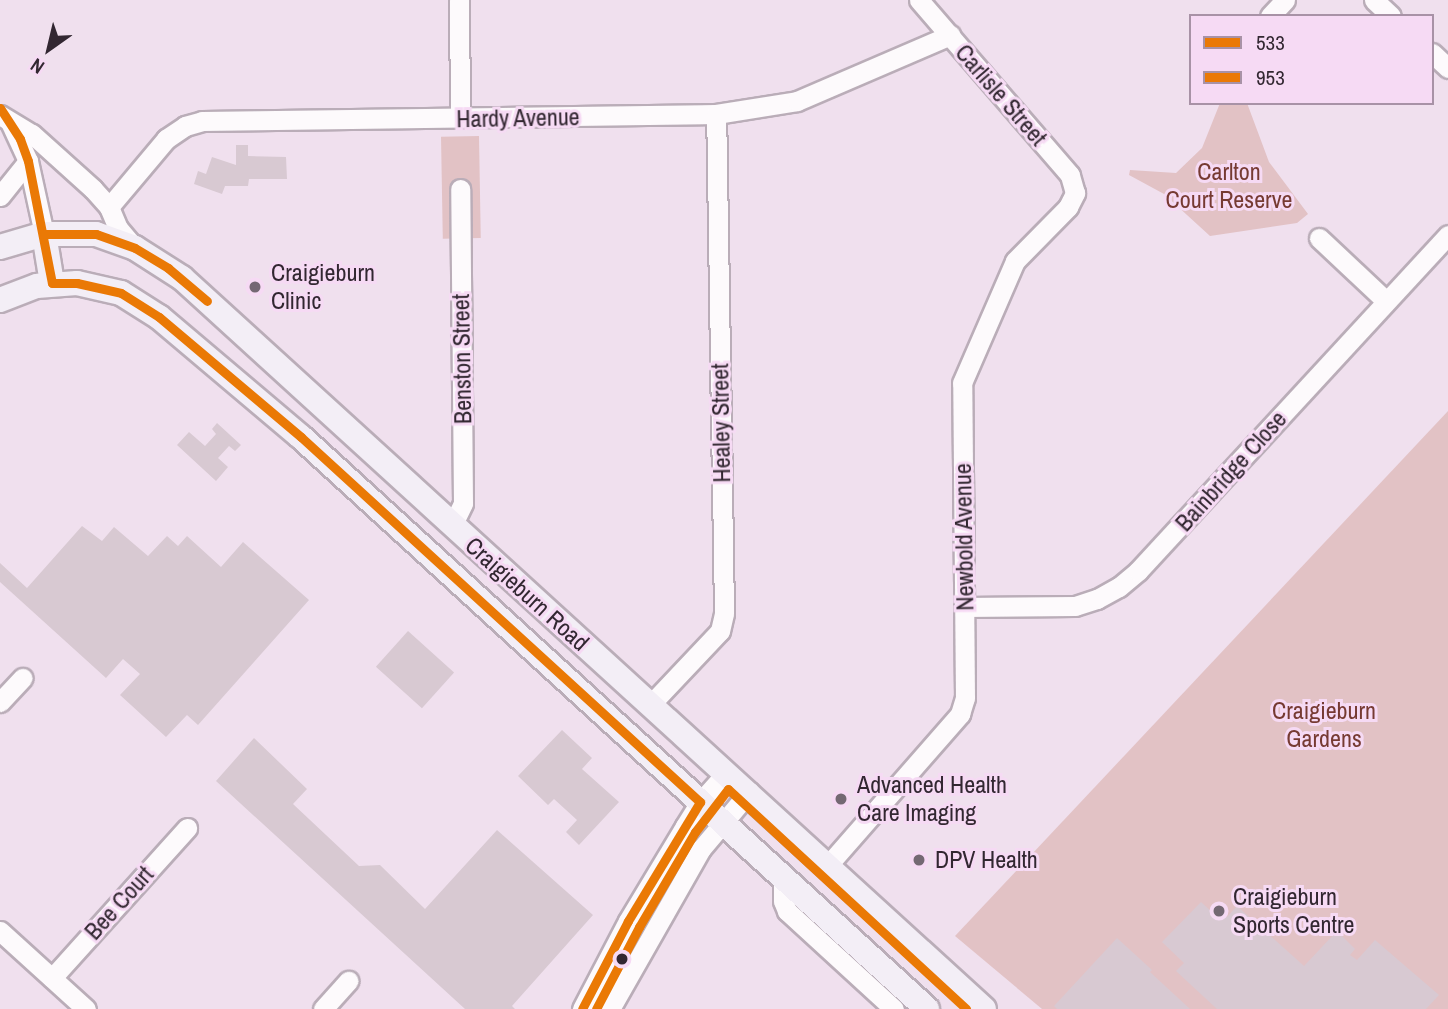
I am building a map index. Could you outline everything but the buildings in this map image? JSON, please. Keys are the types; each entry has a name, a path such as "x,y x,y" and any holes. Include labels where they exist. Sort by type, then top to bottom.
{"main road":[{"name":"Craigieburn Road","path":"0,247 44,234 96,234 135,248 182,278 984,1009"},
{"path":"44,234 52,283"},
{"name":"Craigieburn Road","path":"0,300 52,283 78,283 134,300 159,317 300,437 927,1009"},
{"path":"300,437 325,410"}],"street":[{"path":"458,0 460,118"},
{"name":"Carlisle Street","path":"919,0 1070,175 1075,193"},
{"path":"1272,14 1285,0"},
{"path":"1374,0 1389,14"},
{"name":"Hardy Avenue","path":"109,206 166,139 185,126 202,121 716,114 797,101 950,35"},
{"path":"1434,55 1448,68"},
{"name":"Healey Street","path":"651,704 712,641 720,631 724,613 716,114"},
{"path":"4,116 28,161 44,234"},
{"path":"4,116 32,134 109,206 118,229 135,248"},
{"path":"0,196 28,161"},
{"name":"Benston Street","path":"452,526 461,510 463,493 460,189"},
{"name":"Newbold Avenue","path":"828,865 960,714 965,698 962,383 1015,261 1068,207 1075,193"},
{"name":"Bainbridge Close","path":"964,607 1075,606 1097,599 1119,587 1139,571 1448,235"},
{"path":"1319,238 1386,301"},
{"path":"0,702 22,678"},
{"path":"582,1009 628,921 700,802 727,772"},
{"path":"610,1009 688,869 722,822 749,792"},
{"name":"Bee Court","path":"51,978 187,828"},
{"path":"783,877 783,901 788,911 894,1009"},
{"path":"0,932 86,1009"},
{"path":"323,1009 348,981"}],"green space":[{"name":"Carlton Court Reserve","path":"1219,105 1248,105 1269,162 1308,214 1297,223 1210,236 1164,194 1129,175 1130,170 1176,173 1202,148"},
{"path":"479,136 481,238 443,239 441,137"},
{"name":"Craigieburn Gardens","path":"1448,411 1448,1009 1042,1009 955,936"}],"transit line":[{"name":"533","path":"0,108 20,139 28,161 52,283 77,283 121,293 159,317 301,437 700,802 628,921 582,1009"},
{"name":"533","path":"44,234 96,234 135,248 168,268 207,301"},
{"name":"953","path":"596,1009 639,927 695,832 728,789 966,1009"}],"place":[{"name":"Craigieburn Clinic","path":"255,287"},
{"name":"Advanced Health Care Imaging","path":"841,799"},
{"name":"DPV Health","path":"919,860"},
{"name":"Craigieburn Sports Centre","path":"1219,911"}]}
